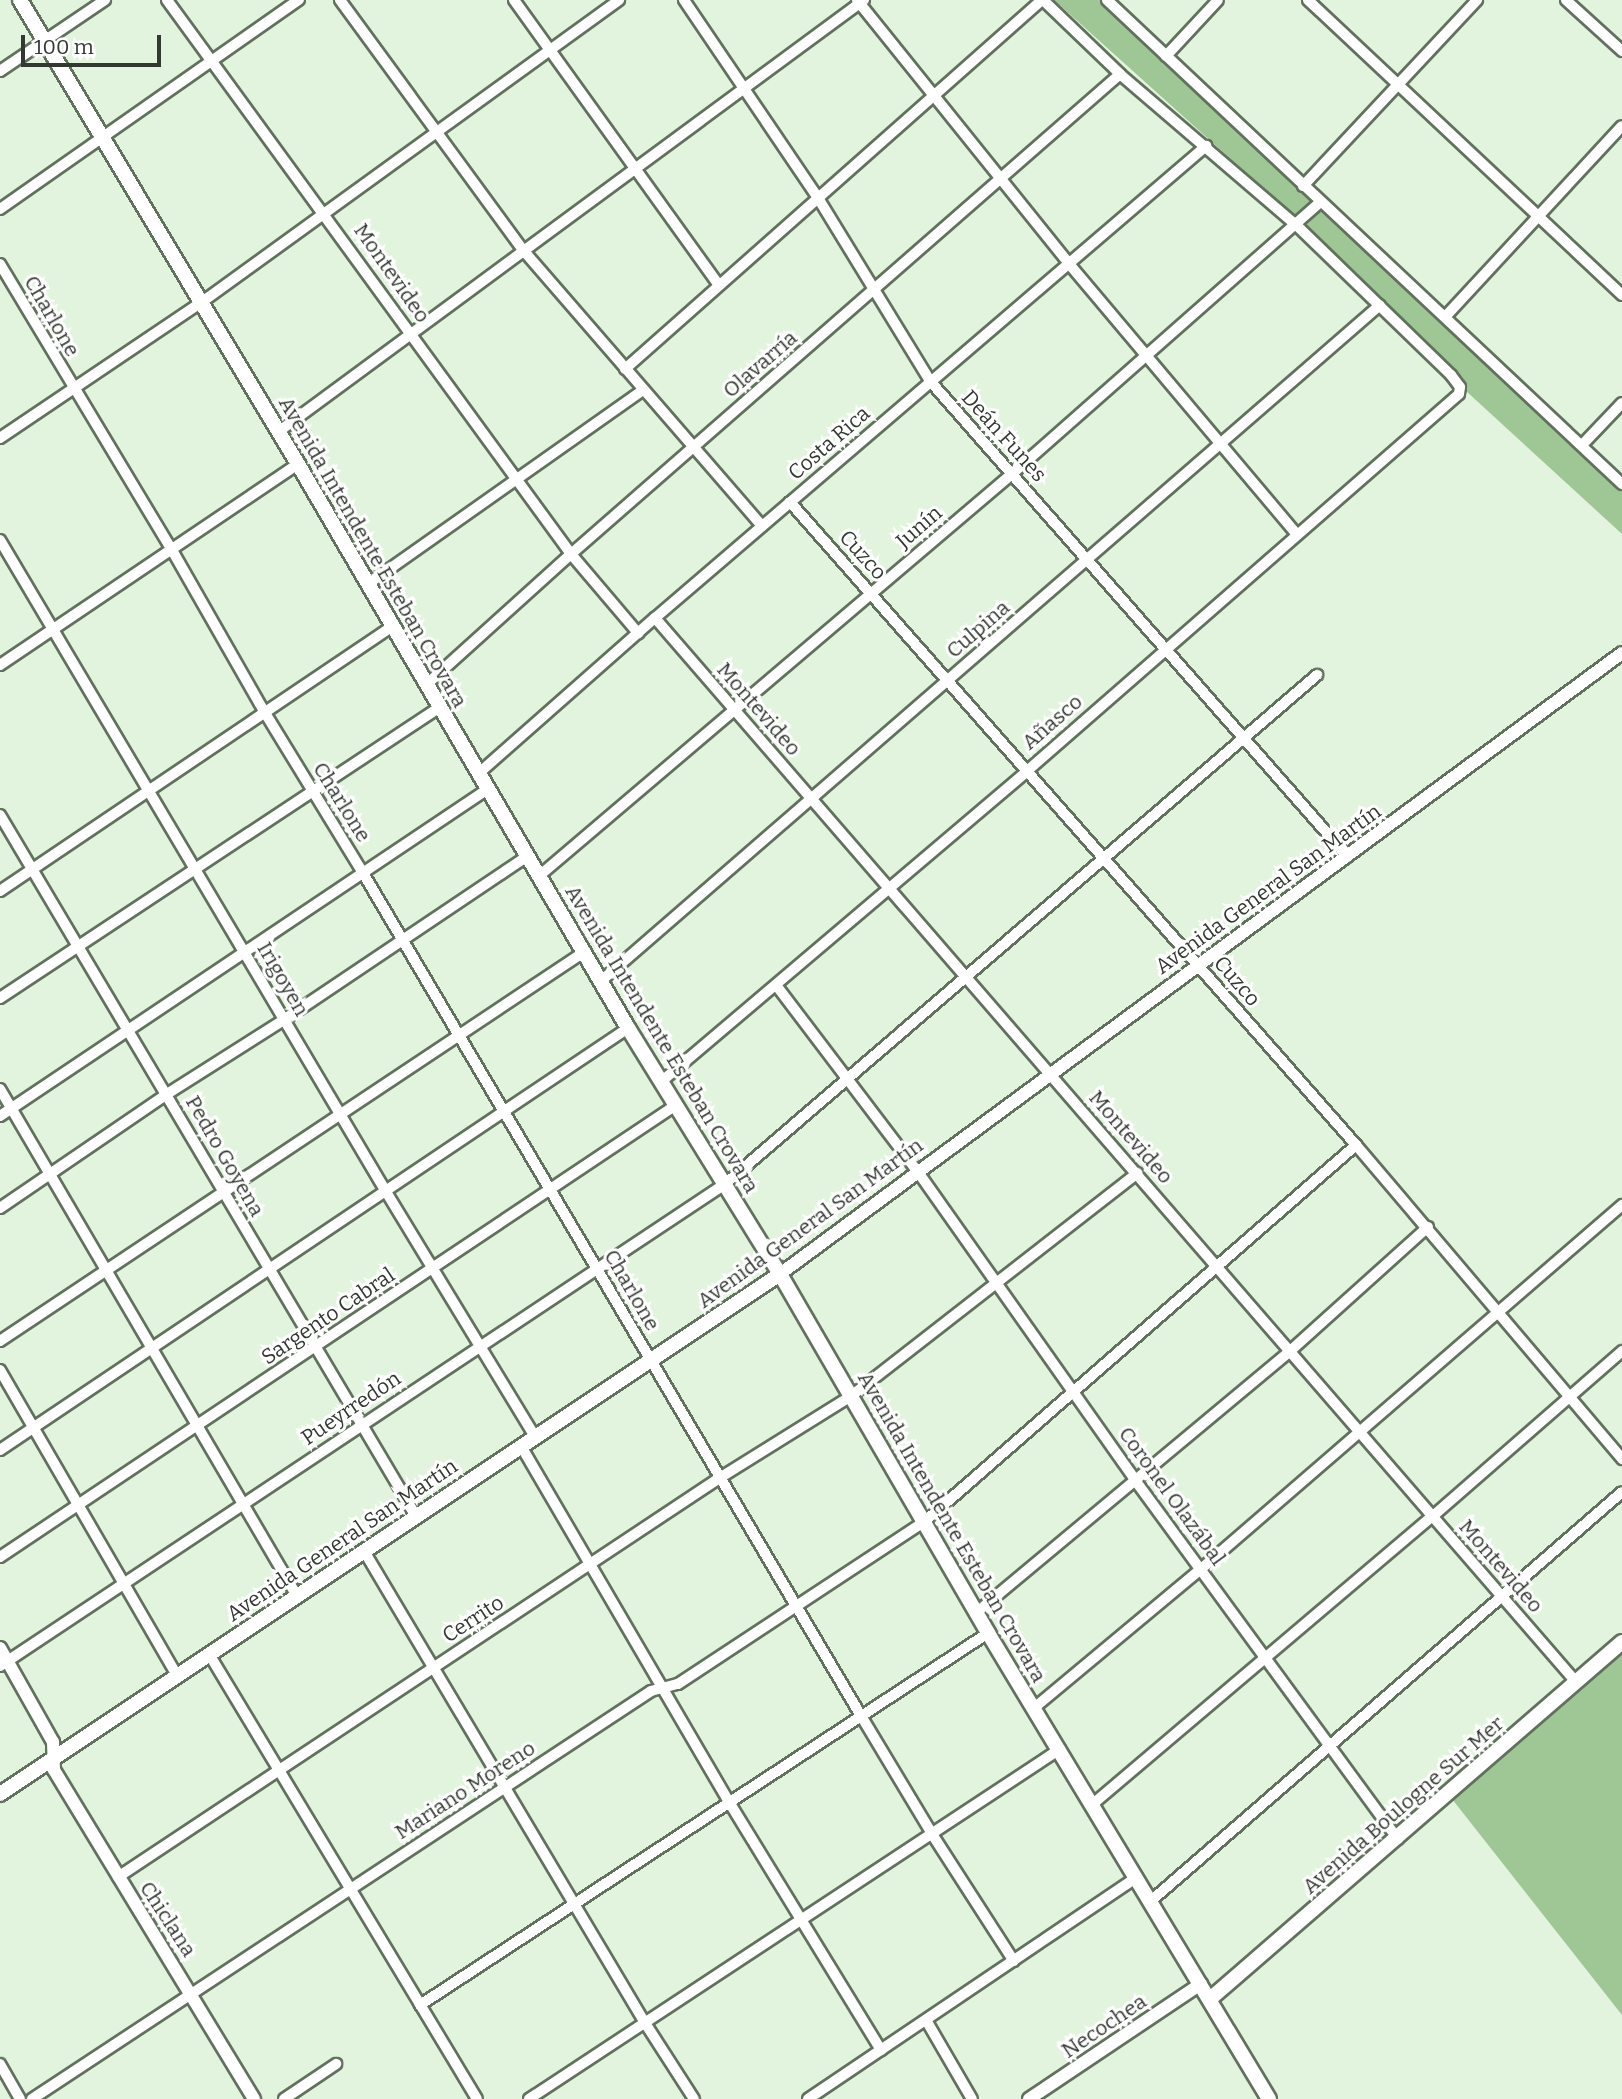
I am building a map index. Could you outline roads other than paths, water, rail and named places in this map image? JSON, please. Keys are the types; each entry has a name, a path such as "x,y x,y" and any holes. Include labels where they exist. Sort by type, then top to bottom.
{"main road":[{"name":"Avenida Intendente Esteban Crovara","path":"20,0 298,464 628,1028 780,1273 988,1633 1094,1803 1269,2099"},
{"name":"Avenida General San Martín","path":"0,1794 780,1273"},
{"name":"Avenida Boulogne Sur Mer","path":"1210,1999 1398,1839 1622,1642"}],"street":[{"path":"0,71 104,0"},
{"name":"Montevideo","path":"167,0 211,63 326,213 571,554 638,633"},
{"path":"0,209 299,0"},
{"path":"340,0 523,250 762,526"},
{"path":"514,0 718,284"},
{"path":"0,438 202,302 619,0"},
{"name":"Deán Funes","path":"684,0 818,198 930,382 1013,473 1086,561 1348,857"},
{"path":"625,369 718,284 1043,0 1121,74 1296,225 1380,305"},
{"path":"1107,0 1622,484"},
{"path":"1166,56 1218,0"},
{"path":"1308,0 1622,295"},
{"path":"1303,186 1477,0"},
{"path":"1566,0 1622,51"},
{"path":"278,432 860,1 1070,265 1296,533"},
{"name":"Olavarría","path":"427,684 571,554 1121,74"},
{"path":"1445,317 1622,126"},
{"name":"Costa Rica","path":"479,773 655,618 1206,146"},
{"name":"Junín","path":"539,876 1013,473 1320,202"},
{"name":"Charlone","path":"0,264 932,1835 1014,1961"},
{"name":"Añasco","path":"662,1080 1027,771 1296,533 1453,401 1460,387 1380,305"},
{"name":"Culpina","path":"601,981 1380,305"},
{"path":"368,584 642,390"},
{"path":"1582,445 1622,403"},
{"path":"0,665 298,464"},
{"name":"Cuzco","path":"790,502 1428,1227 1622,1459"},
{"name":"Irigoyen","path":"0,540 385,1190 535,1437"},
{"name":"Montevideo","path":"655,618 1576,1682"},
{"path":"0,891 393,626"},
{"name":"Avenida General San Martín","path":"780,1273 1622,653"},
{"name":"Pueyrredón","path":"4,1663 724,1184 1317,675"},
{"path":"0,998 440,707"},
{"path":"0,1116 488,789"},
{"name":"Pedro Goyena","path":"0,816 416,1516"},
{"path":"0,1208 167,1094 285,1020 528,856"},
{"path":"0,1341 584,952"},
{"name":"Coronel Olazábal","path":"776,985 918,1172 1135,1480 1398,1839"},
{"path":"0,1450 385,1190 504,1114 628,1028"},
{"path":"0,1089 297,1596"},
{"name":"Sargento Cabral","path":"0,1558 676,1105"},
{"name":"Mariano Moreno","path":"32,2099 651,1691 678,1684 924,1522 1356,1145"},
{"name":"Cerrito","path":"118,1877 591,1566 721,1477 851,1396 1137,1173"},
{"path":"1034,1708 1201,1569 1622,1205"},
{"path":"977,1612 1289,1352 1428,1227"},
{"path":"1094,1803 1433,1516 1622,1350"},
{"path":"0,1370 177,1675"},
{"path":"522,1446 729,1802 881,2050"},
{"path":"1152,1900 1622,1492"},
{"path":"365,1551 645,2023 694,2099"},
{"path":"420,2005 860,1714 988,1633"},
{"name":"Chiclana","path":"0,1648 4,1663 53,1742 54,1770 254,2099"},
{"path":"209,1654 477,2099"},
{"path":"529,2099 1060,1749"},
{"path":"808,2099 1138,1877"},
{"name":"Necochea","path":"1029,2099 1201,1984"},
{"path":"926,2020 972,2099"},
{"path":"0,2064 20,2099"},
{"path":"284,2099 336,2064"}]}
